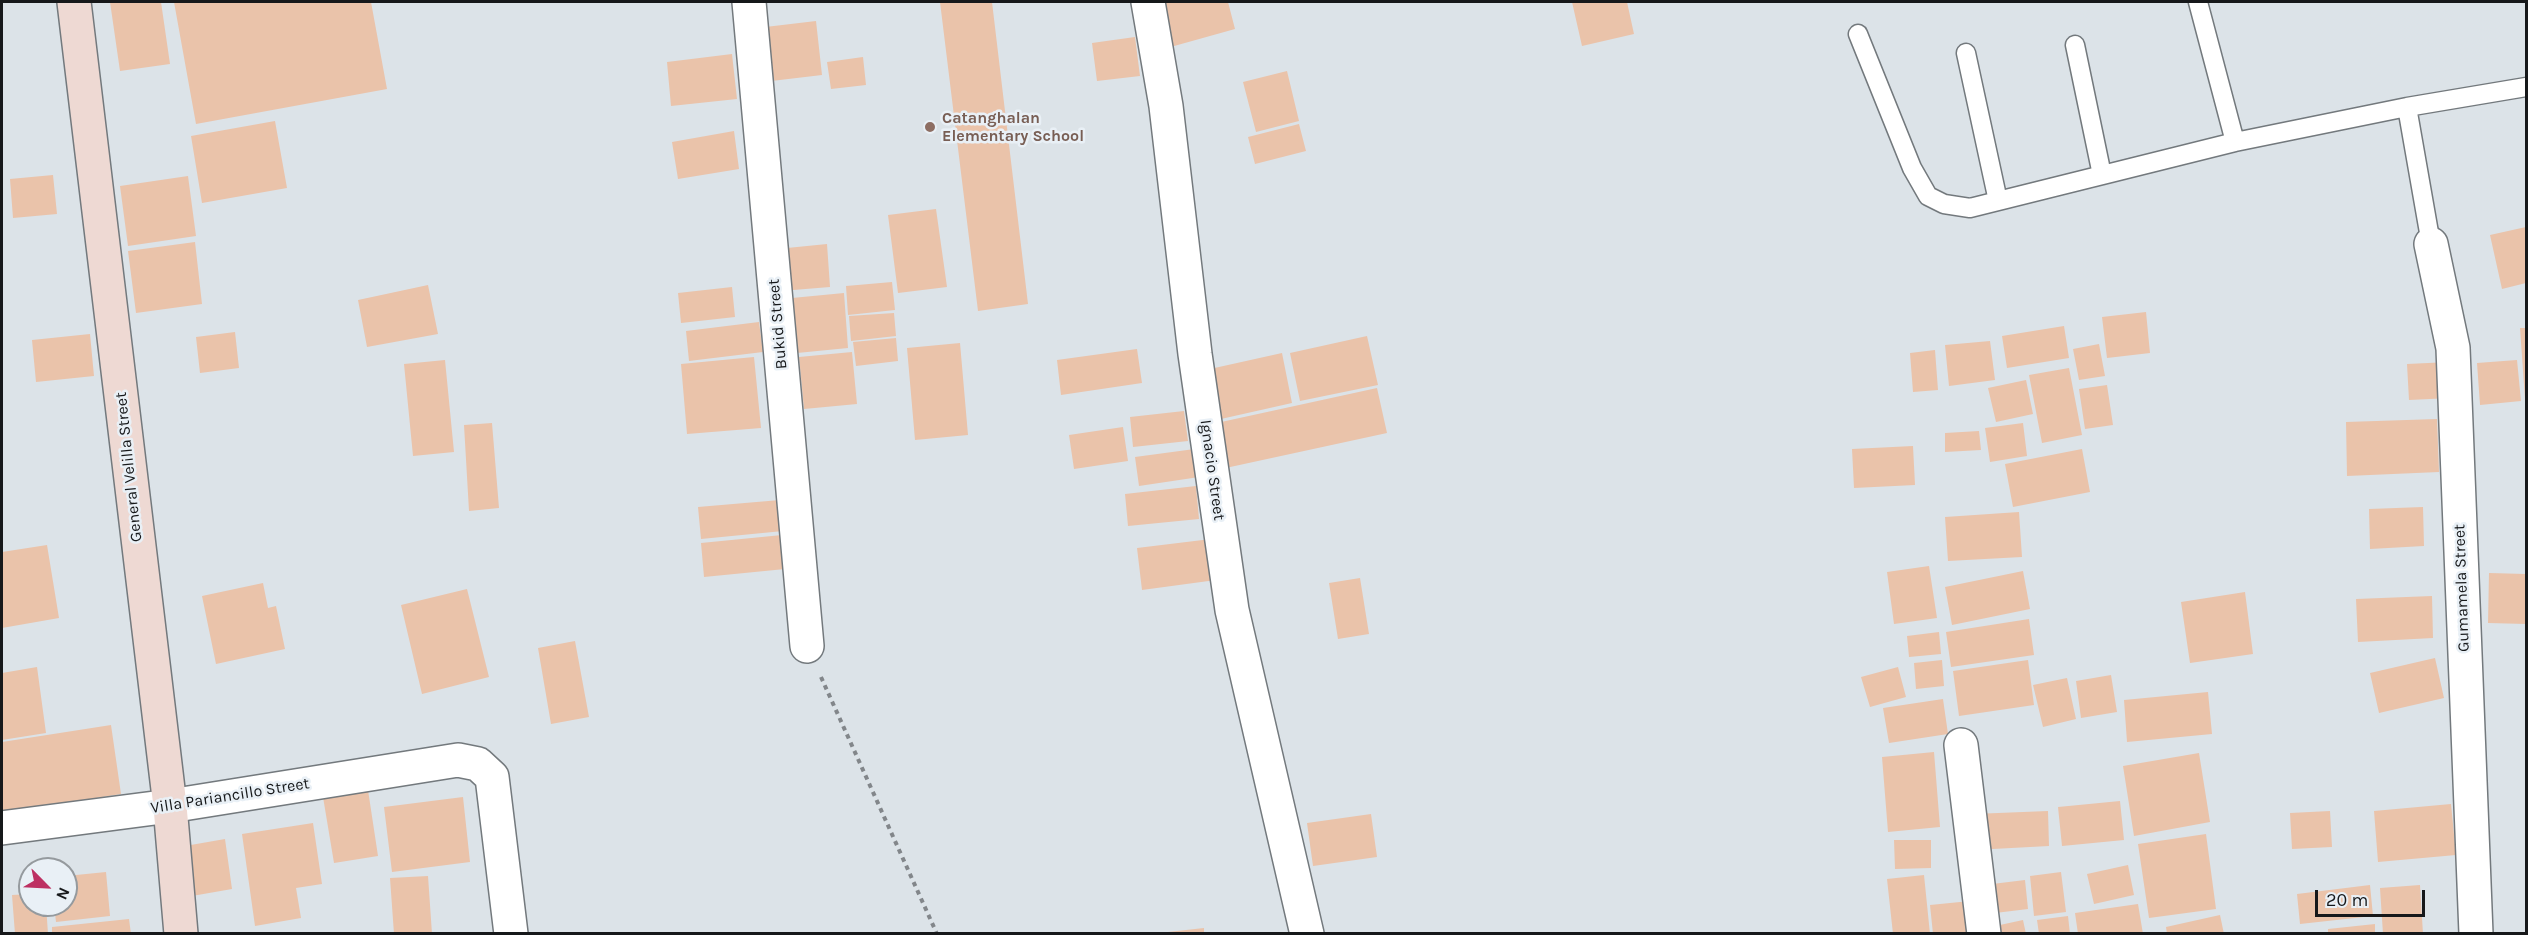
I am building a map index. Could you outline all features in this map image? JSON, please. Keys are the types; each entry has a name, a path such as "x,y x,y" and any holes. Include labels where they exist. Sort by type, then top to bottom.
{"main road":[{"name":"General Velilla Street","path":"74,2 170,806 181,933"}],"street":[{"name":"Bukid Street","path":"749,2 807,646"},
{"name":"Ignacio Street","path":"1148,2 1166,106 1195,354 1232,610 1307,933"},
{"name":"Gumamela Street","path":"2431,244 2452,348 2476,933"},
{"path":"1961,745 1984,933"},
{"name":"Villa Pariancillo Street","path":"2,828 170,806 458,760 478,764 492,777 511,933"}],"lane":[{"path":"2198,2 2235,142"},
{"path":"1858,34 1912,168 1928,196 1944,204 1970,208 2235,142 2407,107 2526,87"},
{"path":"2075,45 2102,175"},
{"path":"1966,53 1998,201"},
{"path":"2407,107 2431,244"}],"path":[{"path":"807,646 937,933"}],"building":[{"path":"110,2 161,2 170,64 120,71"},
{"path":"174,2 371,2 387,89 196,124"},
{"path":"940,2 992,2 1028,304 978,311"},
{"path":"1155,2 1228,2 1235,29 1167,48"},
{"path":"1572,2 1627,2 1634,34 1582,46"},
{"path":"816,21 822,75 763,82 757,28"},
{"path":"1135,37 1140,76 1097,81 1092,43"},
{"path":"732,54 737,99 671,106 667,62"},
{"path":"863,57 866,85 831,89 827,62"},
{"path":"1287,71 1299,121 1256,132 1243,82"},
{"path":"275,121 287,188 202,203 191,136"},
{"path":"1299,124 1306,151 1255,164 1248,137"},
{"path":"734,131 739,169 678,179 672,142"},
{"path":"53,175 57,214 13,218 10,179"},
{"path":"188,176 196,236 128,246 120,186"},
{"path":"936,209 947,287 898,293 888,215"},
{"path":"2526,227 2526,283 2502,289 2490,235"},
{"path":"195,242 202,304 136,313 128,251"},
{"path":"827,244 830,287 781,291 777,249"},
{"path":"892,282 895,310 848,315 846,286"},
{"path":"428,285 438,334 367,347 358,300"},
{"path":"732,287 735,317 681,323 678,293"},
{"path":"844,293 848,348 797,353 792,298"},
{"path":"2146,312 2150,353 2107,358 2102,317"},
{"path":"894,313 896,336 851,341 849,316"},
{"path":"759,322 763,352 689,361 686,331"},
{"path":"2064,326 2069,358 2007,368 2002,336"},
{"path":"2520,328 2526,328 2526,399 2525,399"},
{"path":"235,332 239,368 200,373 196,337"},
{"path":"90,334 94,376 36,382 32,340"},
{"path":"1367,336 1378,385 1300,401 1290,353"},
{"path":"896,338 898,361 856,366 853,342"},
{"path":"1990,341 1995,380 1949,386 1945,345"},
{"path":"960,343 968,435 915,440 907,348"},
{"path":"2099,344 2105,376 2079,380 2073,349"},
{"path":"1137,349 1142,383 1061,395 1057,360"},
{"path":"1935,350 1938,390 1913,392 1910,353"},
{"path":"852,352 857,404 804,409 799,357"},
{"path":"1282,353 1292,403 1212,421 1201,371"},
{"path":"754,357 761,428 687,434 681,364"},
{"path":"445,360 454,452 413,456 404,364"},
{"path":"2517,360 2521,401 2480,405 2477,363"},
{"path":"2449,362 2451,398 2409,400 2407,364"},
{"path":"2069,368 2082,435 2042,443 2029,375"},
{"path":"2026,380 2033,414 1996,422 1988,388"},
{"path":"2107,385 2113,425 2085,429 2079,389"},
{"path":"1377,388 1387,433 1221,469 1212,424"},
{"path":"1184,411 1188,441 1133,447 1130,417"},
{"path":"2437,419 2439,472 2347,476 2346,422"},
{"path":"492,423 499,508 469,511 464,425"},
{"path":"2023,423 2027,456 1990,462 1985,428"},
{"path":"1123,427 1128,461 1074,469 1069,435"},
{"path":"1979,431 1981,450 1945,452 1945,433"},
{"path":"1913,446 1915,485 1854,488 1852,449"},
{"path":"1202,448 1206,476 1139,486 1135,457"},
{"path":"2082,449 2090,492 2013,507 2005,464"},
{"path":"1196,486 1199,519 1128,526 1125,494"},
{"path":"780,500 783,531 701,539 698,507"},
{"path":"2423,507 2424,546 2370,549 2369,509"},
{"path":"2019,512 2022,557 1948,561 1945,517"},
{"path":"782,535 785,569 704,577 701,543"},
{"path":"1211,539 1216,580 1142,590 1137,548"},
{"path":"47,545 59,618 2,628 2,552"},
{"path":"1929,566 1937,618 1894,624 1887,572"},
{"path":"2023,571 2030,609 1952,625 1945,587"},
{"path":"2489,573 2526,574 2526,624 2488,623"},
{"path":"1360,578 1369,634 1338,639 1329,583"},
{"path":"263,583 268,608 276,606 285,649 216,664 202,596"},
{"path":"467,589 489,677 422,694 401,605"},
{"path":"2245,592 2253,654 2190,663 2181,602"},
{"path":"2432,596 2433,638 2358,642 2356,599"},
{"path":"2029,619 2034,655 1951,667 1946,632"},
{"path":"1939,632 1941,654 1909,657 1907,636"},
{"path":"575,641 589,717 551,724 538,648"},
{"path":"2435,658 2444,698 2379,713 2370,673"},
{"path":"1942,660 1944,686 1916,689 1914,663"},
{"path":"2028,660 2034,705 1959,716 1953,671"},
{"path":"37,667 46,733 2,740 2,673"},
{"path":"1898,667 1906,697 1870,707 1861,677"},
{"path":"2111,675 2117,712 2081,718 2076,681"},
{"path":"2067,678 2076,719 2043,727 2033,685"},
{"path":"2208,692 2212,734 2127,742 2124,700"},
{"path":"1943,699 1948,734 1889,743 1883,708"},
{"path":"111,725 121,794 2,813 2,742"},
{"path":"1934,752 1940,827 1888,832 1882,757"},
{"path":"2199,753 2210,822 2134,836 2123,766"},
{"path":"368,790 378,856 334,863 323,797"},
{"path":"463,797 470,862 392,872 384,807"},
{"path":"2120,801 2124,840 2062,846 2058,807"},
{"path":"2451,804 2456,855 2378,862 2374,811"},
{"path":"2048,811 2049,846 1974,850 1973,814"},
{"path":"2330,811 2332,847 2292,849 2290,813"},
{"path":"1371,814 1377,857 1313,866 1307,823"},
{"path":"313,823 322,884 296,888 301,918 255,926 242,834"},
{"path":"2206,834 2216,909 2149,918 2138,844"},
{"path":"225,839 232,889 192,896 185,846"},
{"path":"1894,840 1931,840 1931,868 1895,869"},
{"path":"2128,865 2134,895 2094,904 2087,874"},
{"path":"106,872 110,916 56,922 55,917 78,917 78,875"},
{"path":"2061,872 2066,912 2034,916 2030,876"},
{"path":"1924,875 1930,934 1893,934 1887,879"},
{"path":"428,876 432,934 394,934 390,878"},
{"path":"2025,880 2028,909 1987,914 1984,885"},
{"path":"2370,885 2373,916 2300,924 2297,894"},
{"path":"2420,885 2423,934 2383,934 2380,888"},
{"path":"12,895 18,895 18,917 47,917 48,934 15,934"},
{"path":"1970,901 1974,934 1933,934 1930,905"},
{"path":"2138,904 2143,934 2078,934 2075,913"},
{"path":"2220,915 2224,934 2167,934 2166,927"},
{"path":"2068,916 2070,934 2039,934 2037,920"},
{"path":"129,919 131,934 52,934 52,927"},
{"path":"2023,920 2026,934 1987,934 1986,928"},
{"path":"2375,924 2375,934 2328,934 2328,929"},
{"path":"1204,928 1204,934 1168,934 1168,932"}],"place":[{"name":"Catanghalan Elementary School","path":"930,127"}]}
